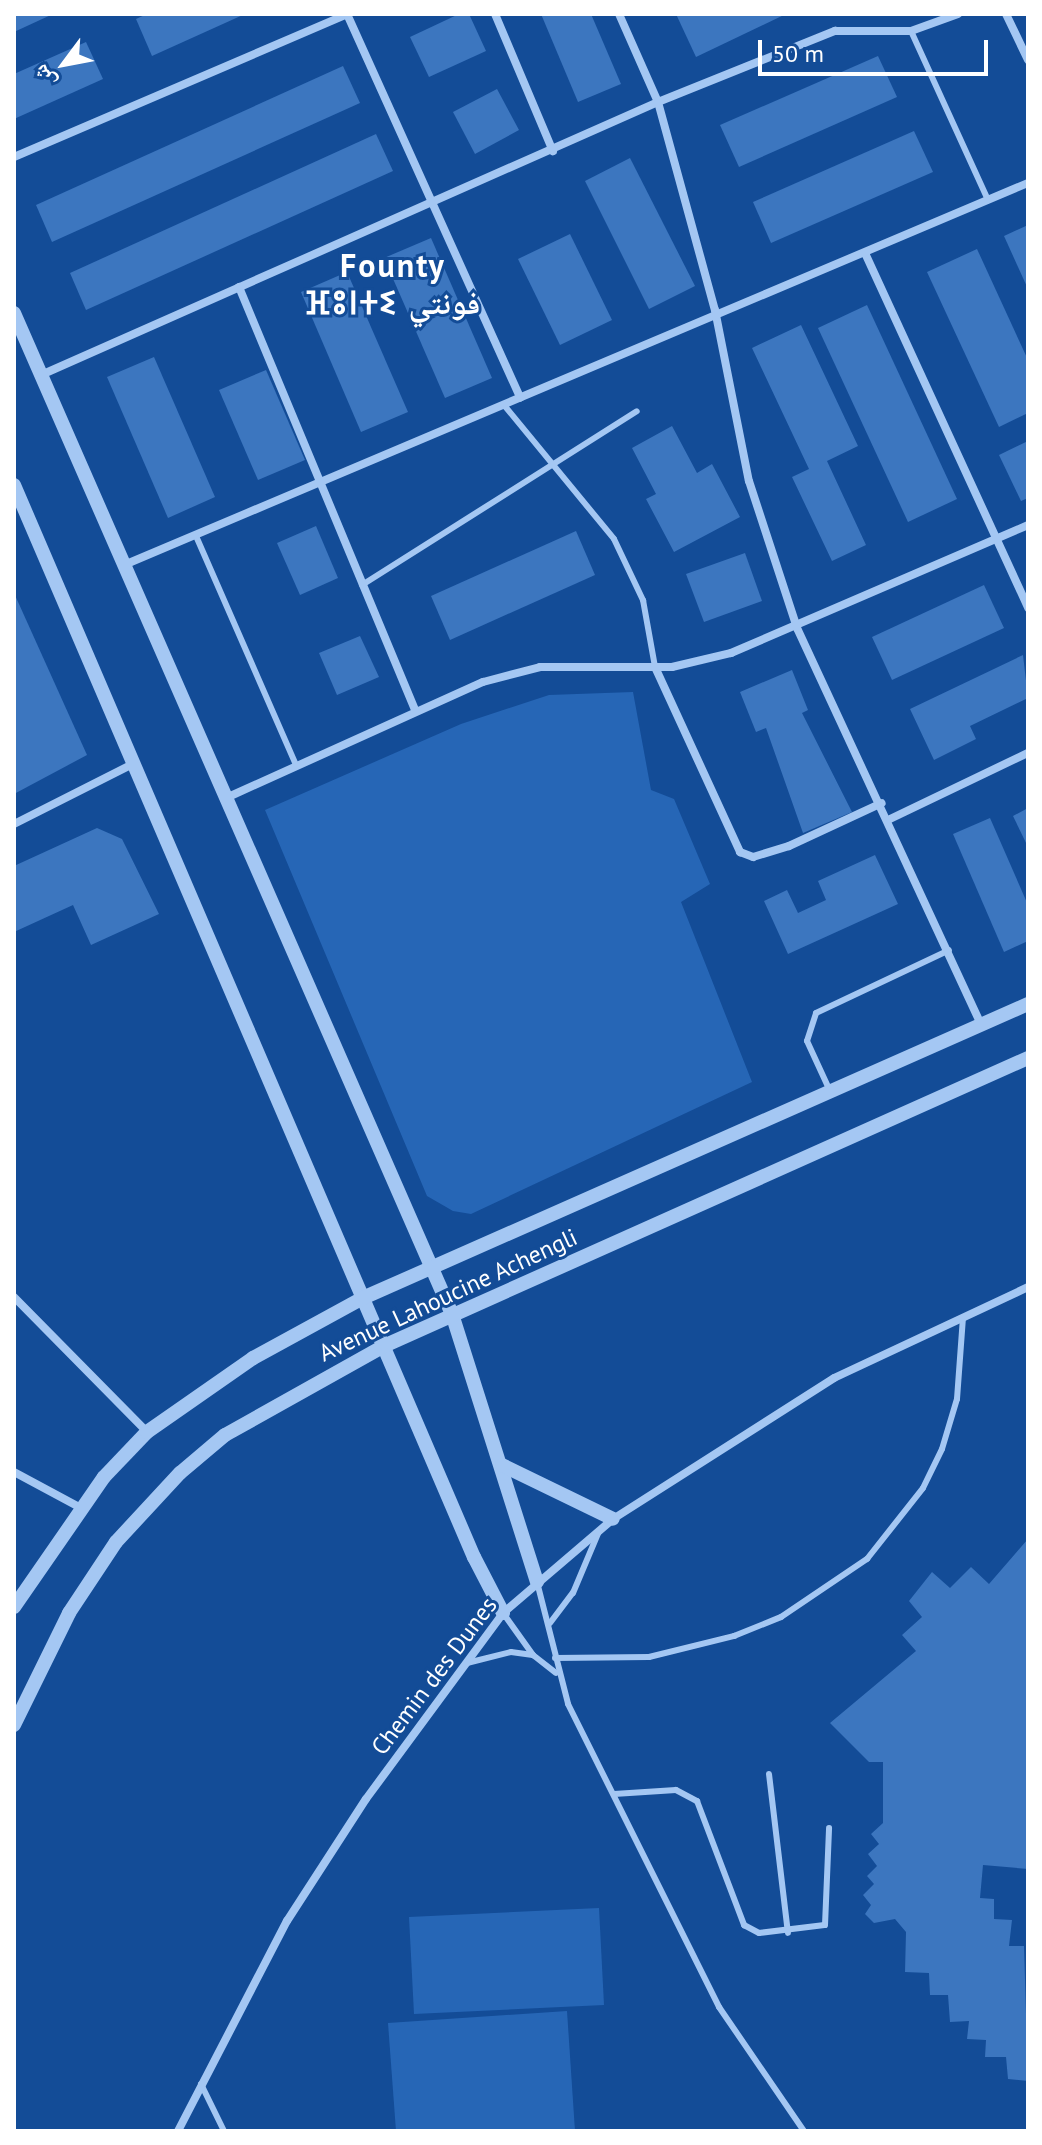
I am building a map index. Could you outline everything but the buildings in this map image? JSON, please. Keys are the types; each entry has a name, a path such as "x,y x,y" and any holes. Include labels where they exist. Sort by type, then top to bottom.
{"street":[{"path":"14,157 347,14 436,202 520,398"},
{"path":"495,14 553,151"},
{"path":"619,14 658,102 715,310 749,481 797,628 890,819 981,1024"},
{"path":"41,375 658,102 835,31 911,31 958,14"},
{"path":"1006,14 1028,60"},
{"path":"123,565 504,405 715,310 865,253 1028,183"},
{"path":"865,253 1028,608"},
{"path":"239,287 415,709"},
{"path":"14,313 452,1314 537,1582"},
{"path":"14,485 503,1613"},
{"path":"226,798 415,709 540,667 655,667 731,653 797,628 1028,525"},
{"path":"655,667 740,852 753,857 789,846 882,803"},
{"path":"890,819 1028,753"},
{"path":"14,824 136,763"},
{"name":"Avenue Lahoucine Achengli","path":"14,1607 79,1507 147,1432 253,1358 365,1297 1028,1004"},
{"name":"Avenue Lahoucine Achengli","path":"14,1725 69,1613 116,1542 180,1473 225,1435 386,1345 452,1314 1028,1058"},
{"name":"Chemin des Dunes","path":"178,2131 200,2083 287,1921 366,1799 503,1613 613,1519 834,1378 1028,1287"},
{"path":"14,1297 147,1432"},
{"path":"502,1465 613,1519"},
{"path":"14,1472 79,1507"}],"lane":[{"path":"911,31 988,200"},
{"path":"504,405 595,511 630,569 643,600 655,667"},
{"path":"362,585 637,411"},
{"path":"196,536 296,765"},
{"path":"830,1091 807,1041 816,1013 949,950"},
{"path":"555,1658 649,1657 734,1636 781,1617 867,1559 923,1488 942,1449 957,1399 963,1315"},
{"path":"550,1623 573,1593 599,1530"},
{"path":"537,1582 550,1623 556,1673 614,1794 719,2007 804,2131"},
{"path":"503,1613 533,1655 556,1673"},
{"path":"467,1663 511,1652 533,1655"},
{"path":"769,1774 788,1933"},
{"path":"614,1794 687,1793 704,1813 744,1925 759,1933 788,1933 825,1925 829,1828"},
{"path":"200,2083 224,2131"}],"shaded area":[{"path":"633,692 651,790 674,799 710,884 681,902 752,1082 471,1214 453,1211 427,1196 265,810 461,724 549,695"},
{"path":"599,1908 604,2005 414,2014 409,1917"},
{"path":"567,2011 575,2131 396,2131 388,2023"}],"district":[{"name":"Founty ⴼⵓⵏⵜⵉ فونتي","path":"393,284"}]}
